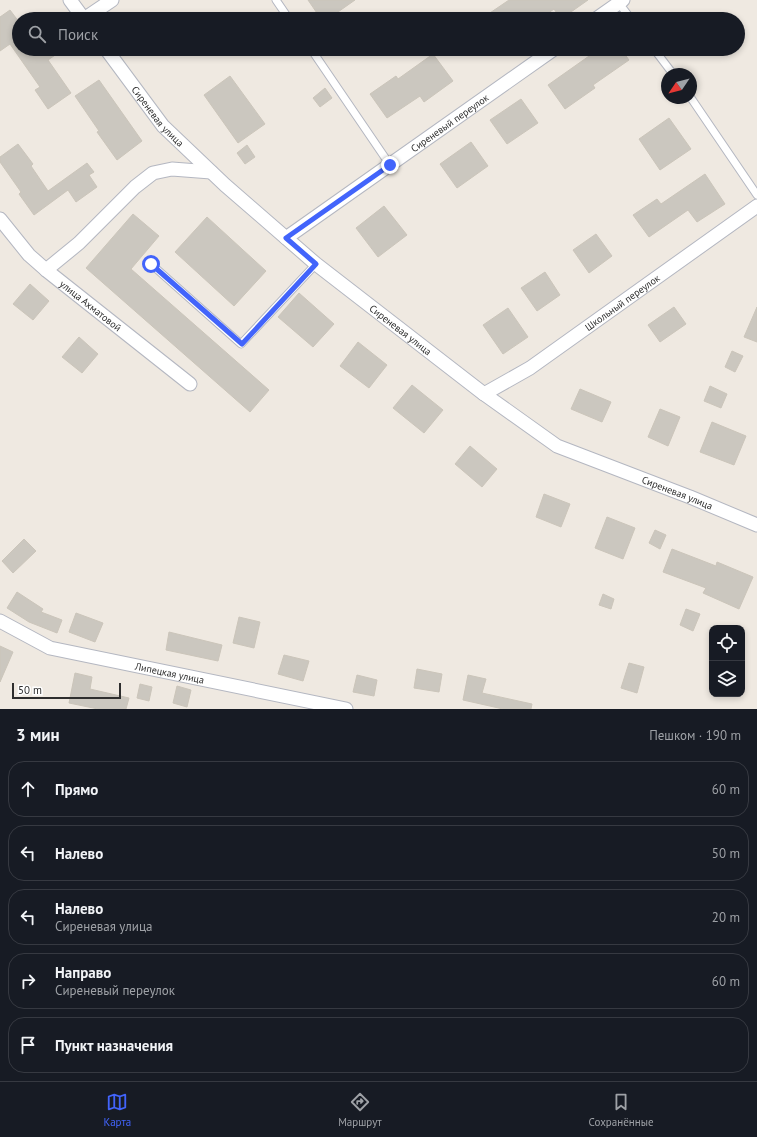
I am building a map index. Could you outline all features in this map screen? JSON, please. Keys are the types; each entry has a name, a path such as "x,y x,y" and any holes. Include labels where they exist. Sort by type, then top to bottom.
{"street":[{"path":"70,0 79,12"},
{"path":"94,12 112,0"},
{"path":"605,12 620,1"},
{"name":"Сиреневая улица","path":"111,56 163,126 211,172 316,264 484,394 557,446 690,497 757,525"},
{"name":"Сиреневый переулок","path":"286,238 544,56"},
{"path":"46,270 79,243 135,187 154,173 172,169 211,172"},
{"name":"Школьный переулок","path":"484,394 530,368 757,206"},
{"name":"улица Ахматовой","path":"0,219 29,255 46,270 190,384"},
{"name":"Липецкая улица","path":"0,621 50,648 346,709"}],"lane":[{"path":"276,0 285,12"},
{"path":"620,1 627,12"},
{"path":"316,56 390,165"},
{"path":"659,56 668,68"},
{"path":"695,104 757,195"},
{"path":"151,264 242,344 316,264"}],"building":[{"path":"308,0 355,0 338,12 316,12"},
{"path":"509,0 588,0 571,12 556,12 554,9 550,12 491,12"},
{"path":"10,10 12,13 12,47 10,44 0,51 0,17"},
{"path":"18,56 54,56 48,60 71,93 48,109 35,90 40,87"},
{"path":"430,56 434,56 453,81 424,102 420,96 387,118 370,94 396,76 398,79"},
{"path":"589,56 626,56 629,60 593,85 595,88 565,109 548,85"},
{"path":"230,76 265,124 238,143 204,95"},
{"path":"99,80 142,141 117,160 97,132 99,131 75,96"},
{"path":"325,88 332,98 320,107 313,98"},
{"path":"521,99 538,123 507,144 490,120"},
{"path":"669,118 691,149 660,170 639,139"},
{"path":"471,142 488,166 457,188 440,164"},
{"path":"18,144 33,164 31,166 48,191 87,163 94,172 89,175 97,187 76,202 68,190 34,215 19,194 21,192 0,162 0,157"},
{"path":"247,145 255,157 245,164 237,153"},
{"path":"705,174 725,204 697,222 688,210 649,237 633,215 657,199 661,204"},
{"path":"384,206 407,235 378,257 356,228"},
{"path":"133,214 159,236 131,269 269,390 250,412 86,268"},
{"path":"207,217 266,271 234,306 175,252"},
{"path":"596,234 612,256 589,273 573,250"},
{"path":"545,272 560,295 537,311 521,288"},
{"path":"30,284 49,301 33,320 13,304"},
{"path":"299,293 334,324 313,347 278,317"},
{"path":"674,307 686,324 660,342 648,325"},
{"path":"757,307 757,342 744,337"},
{"path":"508,308 528,337 503,354 483,325"},
{"path":"79,337 98,354 82,373 62,357"},
{"path":"358,342 387,365 369,388 340,366"},
{"path":"732,351 743,356 735,372 725,367"},
{"path":"412,385 443,410 424,433 393,408"},
{"path":"710,386 727,394 721,408 704,401"},
{"path":"580,389 611,402 602,422 571,409"},
{"path":"660,409 680,417 668,446 648,437"},
{"path":"712,422 746,436 734,465 700,452"},
{"path":"470,446 497,469 482,487 455,464"},
{"path":"544,494 570,504 561,527 536,517"},
{"path":"607,517 635,528 623,559 595,548"},
{"path":"655,530 666,535 660,549 649,543"},
{"path":"24,539 36,551 13,573 2,561"},
{"path":"672,549 716,566 717,562 753,577 739,609 703,593 706,588 663,572"},
{"path":"17,592 43,609 41,612 62,620 57,633 29,622 7,608"},
{"path":"603,594 614,599 611,609 599,605"},
{"path":"686,609 700,614 693,631 680,625"},
{"path":"76,613 103,623 95,642 69,632"},
{"path":"239,617 260,622 254,648 233,643"},
{"path":"169,632 222,645 218,661 166,650"},
{"path":"0,646 13,652 0,682"},
{"path":"284,655 309,661 303,681 278,674"},
{"path":"629,663 644,667 637,693 621,688"},
{"path":"417,669 442,674 439,692 414,688"},
{"path":"75,673 92,677 90,689 129,698 126,709 98,709 69,703"},
{"path":"357,675 377,680 374,696 353,692"},
{"path":"468,675 486,679 482,693 532,704 531,709 503,709 463,700"},
{"path":"140,684 152,687 149,701 137,698"},
{"path":"177,686 191,690 187,707 173,703"}],"route":[{"path":"151,264 242,344 316,264 286,238 390,165"}]}
